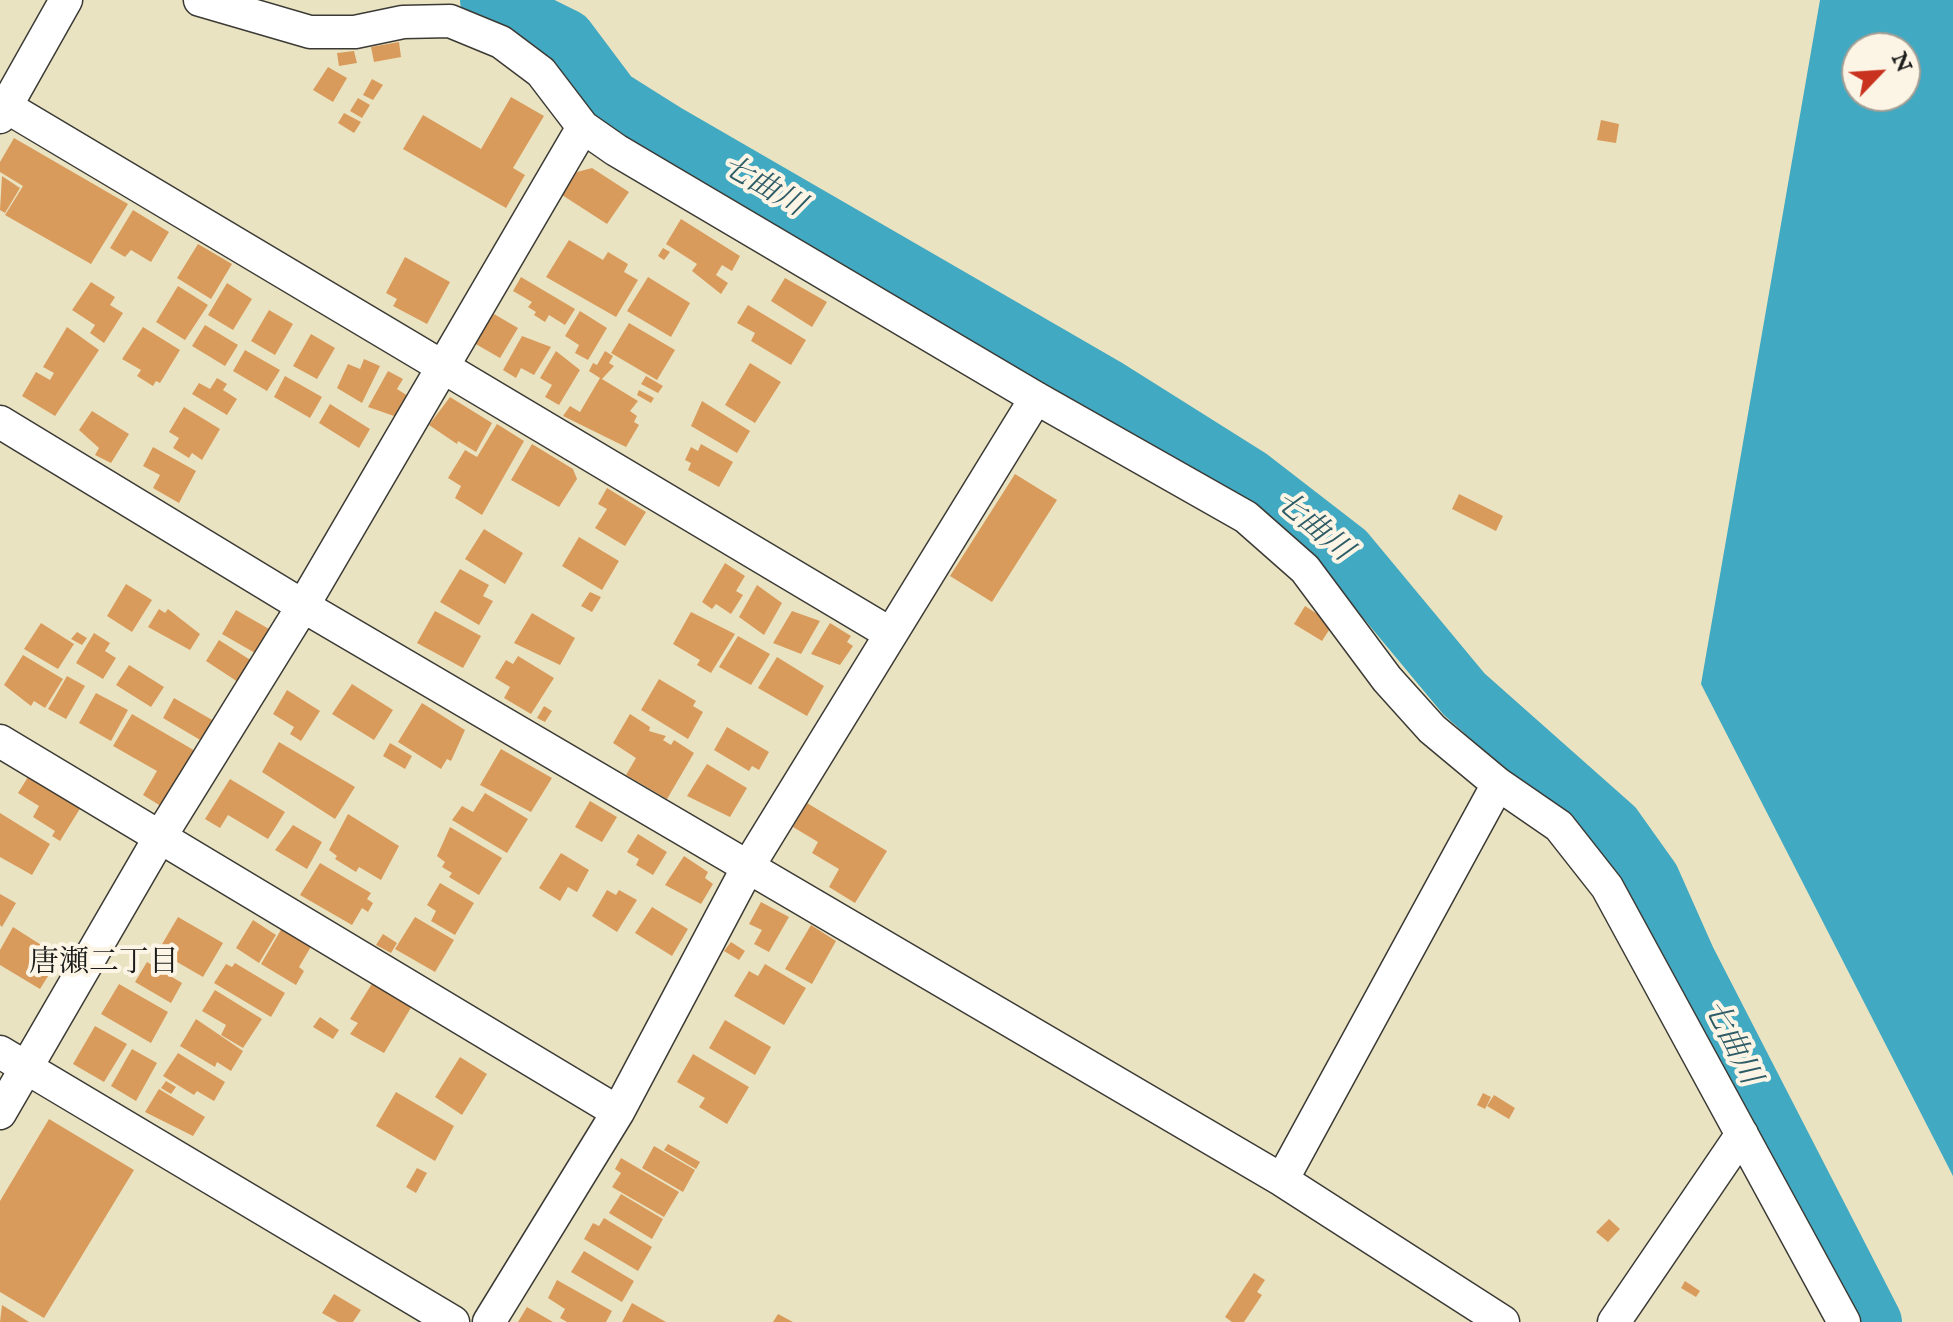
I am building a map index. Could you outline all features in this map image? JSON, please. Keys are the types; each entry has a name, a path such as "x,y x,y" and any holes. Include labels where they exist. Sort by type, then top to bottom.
{"street":[{"path":"66,0 2,109 891,634"},
{"path":"200,0 310,32 355,32 403,22 450,21 501,42 541,72 583,127 1036,398 1246,517 1305,569 1387,679 1432,729 1498,784 1559,826 1607,887 1844,1322"},
{"path":"0,1113 13,1060 160,837 303,606 583,127"},
{"path":"489,1322 618,1112 749,865 1036,398"},
{"path":"0,422 303,606 1282,1180 1503,1322"},
{"path":"0,741 618,1112"},
{"path":"1282,1180 1498,784"},
{"path":"13,1060 453,1322"},
{"path":"1614,1322 1742,1134"}],"water":[{"path":"1820,0 1953,0 1953,1176 1701,684"}],"building":[{"path":"399,42 401,57 374,62 371,47"},
{"path":"354,51 357,63 339,66 337,53"},
{"path":"328,67 347,78 333,102 313,90"},
{"path":"372,79 383,85 373,100 363,95"},
{"path":"511,97 544,116 513,168 525,175 506,208 403,149 423,115 481,149"},
{"path":"358,98 370,105 362,118 350,111"},
{"path":"344,113 361,122 354,133 338,123"},
{"path":"1601,120 1619,124 1616,143 1597,140"},
{"path":"14,138 128,204 91,264 5,215 23,186 0,172 0,162"},
{"path":"592,168 629,192 607,224 562,195 577,172"},
{"path":"2,176 20,188 5,213 0,210"},
{"path":"133,210 169,232 151,262 131,250 125,257 110,248"},
{"path":"681,219 740,256 732,271 722,265 716,275 728,283 721,294 692,271 697,264 666,244"},
{"path":"569,240 603,260 608,252 628,264 624,272 638,280 616,317 546,277"},
{"path":"198,244 232,264 211,299 177,278"},
{"path":"663,248 670,252 664,260 658,256"},
{"path":"405,257 450,282 427,324 393,306 397,299 386,293"},
{"path":"521,277 575,309 565,325 549,315 545,322 534,315 536,312 528,307 532,302 513,291"},
{"path":"648,277 690,303 671,337 627,311"},
{"path":"785,278 827,302 812,327 771,301"},
{"path":"91,282 115,297 110,305 123,313 104,343 90,333 95,325 72,310"},
{"path":"227,283 252,299 233,330 208,315"},
{"path":"178,286 208,305 185,340 156,322"},
{"path":"748,305 806,340 791,365 751,341 755,333 737,323"},
{"path":"269,310 293,324 275,355 251,341"},
{"path":"580,311 607,328 588,360 575,353 579,345 565,336"},
{"path":"494,314 518,328 500,358 474,343"},
{"path":"629,323 675,350 657,380 611,353"},
{"path":"205,325 238,345 225,366 192,346"},
{"path":"67,327 99,350 55,416 22,396 36,372 50,380 54,373 43,367"},
{"path":"143,327 180,350 160,383 156,381 153,386 137,376 141,370 122,359"},
{"path":"311,334 335,348 317,379 293,366"},
{"path":"522,336 551,347 534,375 521,368 516,378 503,370"},
{"path":"245,350 280,370 267,391 233,371"},
{"path":"556,351 580,370 559,405 545,397 552,385 540,378"},
{"path":"605,351 613,356 609,363 614,366 602,379 638,401 630,411 637,416 634,422 639,425 626,447 563,416 570,406 580,412 600,378 589,371 593,363 597,365"},
{"path":"364,359 380,366 362,403 337,388 348,364 360,369"},
{"path":"750,363 781,382 755,423 725,405"},
{"path":"388,371 403,379 397,389 408,396 397,417 368,407"},
{"path":"285,376 322,397 310,418 274,397"},
{"path":"646,376 663,386 658,393 641,384"},
{"path":"217,378 227,384 223,390 237,399 227,415 192,394 199,383 210,389"},
{"path":"639,390 654,398 651,403 637,395"},
{"path":"450,397 492,423 476,452 458,441 457,444 429,425"},
{"path":"702,401 750,431 737,453 691,426"},
{"path":"330,404 370,429 359,448 319,423"},
{"path":"184,407 220,429 202,460 192,453 189,458 173,448 179,438 169,432"},
{"path":"92,411 129,434 111,463 95,455 99,448 79,430"},
{"path":"497,424 524,441 482,515 455,498 461,486 448,478 465,450 477,457"},
{"path":"532,444 573,469 577,479 559,507 511,480"},
{"path":"701,444 733,462 719,487 688,470 691,463 685,460 691,447 698,451"},
{"path":"153,447 196,471 179,503 153,488 160,475 143,466"},
{"path":"1015,474 1057,500 992,602 950,576"},
{"path":"607,488 646,512 625,546 595,528 607,509 598,504"},
{"path":"1459,494 1503,516 1496,531 1452,509"},
{"path":"484,529 523,553 505,584 465,559"},
{"path":"579,537 619,561 602,590 562,566"},
{"path":"725,563 745,576 736,591 743,595 731,614 716,604 712,609 702,602"},
{"path":"460,569 489,585 483,596 493,601 479,625 440,602"},
{"path":"126,584 152,600 132,632 107,616"},
{"path":"757,585 782,603 764,635 739,617"},
{"path":"590,592 601,597 592,612 581,606"},
{"path":"1305,606 1333,624 1322,641 1294,624"},
{"path":"159,609 165,613 168,609 200,634 190,650 148,627"},
{"path":"236,610 269,629 255,653 222,634"},
{"path":"435,611 481,636 463,668 417,643"},
{"path":"792,611 820,621 801,654 773,643"},
{"path":"691,612 735,634 711,673 697,665 700,660 673,644"},
{"path":"532,613 575,638 560,665 514,643"},
{"path":"41,623 74,644 58,669 24,649"},
{"path":"830,623 851,636 847,642 853,646 840,665 811,654"},
{"path":"77,632 87,638 82,645 71,639"},
{"path":"94,633 110,643 105,651 116,658 103,679 76,663"},
{"path":"738,636 770,654 751,685 719,667"},
{"path":"219,640 252,661 238,682 206,661"},
{"path":"23,655 63,679 45,708 34,701 31,706 4,685"},
{"path":"518,656 554,678 531,714 504,698 510,687 495,678 506,660 513,664"},
{"path":"777,657 824,686 807,716 758,688"},
{"path":"129,665 164,687 151,707 116,685"},
{"path":"67,676 85,686 66,719 48,709"},
{"path":"659,679 696,701 693,706 703,712 688,739 641,710"},
{"path":"352,684 393,710 374,740 332,714"},
{"path":"287,690 320,711 301,741 290,734 294,727 273,714"},
{"path":"96,693 128,710 111,741 79,723"},
{"path":"174,698 214,721 202,741 163,718"},
{"path":"422,703 465,730 451,761 447,759 441,769 398,742"},
{"path":"544,706 552,711 545,722 537,718"},
{"path":"132,714 197,752 164,808 143,795 157,771 113,746"},
{"path":"630,714 650,727 649,731 666,736 663,740 671,745 674,740 694,753 667,799 626,775 636,758 613,743"},
{"path":"727,727 769,752 759,770 752,766 749,771 714,750"},
{"path":"279,742 355,787 335,819 262,772"},
{"path":"390,743 412,756 405,769 383,756"},
{"path":"501,749 552,778 531,812 480,785"},
{"path":"707,764 747,788 730,817 687,796"},
{"path":"28,777 81,807 60,841 52,836 55,831 33,817 39,806 18,793"},
{"path":"230,779 285,812 268,839 228,815 220,828 205,819"},
{"path":"485,793 528,819 507,853 452,820 462,806 473,812"},
{"path":"590,801 617,817 602,842 575,827"},
{"path":"807,803 887,851 855,903 829,887 839,869 812,853 818,842 793,827"},
{"path":"0,813 50,844 32,875 0,857"},
{"path":"348,814 399,846 381,880 359,867 356,872 335,859 337,856 329,850"},
{"path":"293,825 322,842 307,869 275,850"},
{"path":"450,827 502,858 479,895 449,877 452,873 442,867 445,862 437,856"},
{"path":"638,834 667,852 653,875 636,865 639,859 627,852"},
{"path":"561,853 589,870 577,892 568,887 560,901 539,888"},
{"path":"684,856 708,872 705,878 713,884 701,904 665,885"},
{"path":"320,863 371,893 367,899 373,903 368,912 362,908 352,925 300,895"},
{"path":"440,883 474,903 455,935 431,921 436,911 427,905"},
{"path":"607,890 616,895 619,890 637,900 617,932 592,916"},
{"path":"0,894 16,903 2,927 0,925"},
{"path":"761,902 789,917 769,952 754,944 762,930 749,924"},
{"path":"652,907 688,929 672,956 635,933"},
{"path":"178,917 223,943 203,977 158,951"},
{"path":"415,917 454,940 435,972 395,949"},
{"path":"253,920 276,935 259,963 236,948"},
{"path":"811,925 836,941 812,984 785,969"},
{"path":"13,927 60,957 40,989 0,965 0,950"},
{"path":"282,928 312,945 299,967 304,971 296,985 261,964"},
{"path":"383,934 397,943 391,953 376,945"},
{"path":"731,942 745,951 739,960 724,951"},
{"path":"147,962 182,983 171,1003 135,982"},
{"path":"235,963 285,993 271,1017 214,983 226,964 232,967"},
{"path":"765,964 806,988 784,1025 734,996 749,971 758,976"},
{"path":"373,982 412,1006 384,1053 350,1034 358,1023 350,1019"},
{"path":"119,984 168,1012 151,1043 101,1014"},
{"path":"215,990 262,1019 243,1048 221,1035 226,1025 202,1011"},
{"path":"320,1017 339,1030 333,1039 313,1027"},
{"path":"196,1019 243,1051 231,1071 217,1062 215,1067 180,1046"},
{"path":"725,1020 771,1047 755,1075 709,1048"},
{"path":"95,1026 127,1044 104,1082 73,1064"},
{"path":"132,1049 157,1063 136,1101 111,1086"},
{"path":"178,1053 225,1082 214,1101 197,1091 194,1095 163,1076"},
{"path":"693,1054 749,1087 727,1124 699,1107 705,1098 677,1082"},
{"path":"460,1057 487,1074 462,1115 435,1097"},
{"path":"166,1081 176,1087 171,1094 161,1088"},
{"path":"159,1089 205,1117 193,1136 145,1112"},
{"path":"396,1092 454,1126 435,1161 376,1126"},
{"path":"1483,1093 1491,1097 1485,1109 1477,1105"},
{"path":"1494,1095 1515,1108 1509,1119 1487,1106"},
{"path":"49,1119 134,1170 44,1318 0,1292 0,1201"},
{"path":"668,1144 700,1162 696,1169 664,1150"},
{"path":"654,1146 695,1170 683,1192 642,1168"},
{"path":"621,1158 679,1192 664,1217 612,1187 621,1173 615,1169"},
{"path":"417,1168 427,1173 416,1193 406,1187"},
{"path":"621,1194 663,1219 652,1239 609,1213"},
{"path":"604,1218 652,1247 638,1271 584,1239 593,1223 599,1226"},
{"path":"1609,1219 1620,1229 1608,1242 1596,1232"},
{"path":"584,1251 634,1281 622,1302 571,1272"},
{"path":"1254,1273 1265,1280 1257,1292 1262,1295 1244,1322 1232,1322 1225,1317"},
{"path":"557,1280 612,1311 606,1322 567,1322 560,1318 565,1309 548,1298"},
{"path":"1685,1281 1700,1291 1696,1297 1681,1288"},
{"path":"334,1294 361,1310 353,1322 338,1322 322,1313"},
{"path":"632,1303 666,1322 622,1322"},
{"path":"2,1305 29,1322 0,1322"},
{"path":"527,1307 553,1322 518,1322"},
{"path":"778,1314 793,1322 773,1322"}],"waterway":[{"name":"七曲川","path":"489,0 566,38 611,98 1106,387 1249,477 1346,552 1464,694 1614,827 1651,879 1687,960 1873,1322"}],"district":[{"name":"唐瀬二丁目","path":"104,965"}]}
